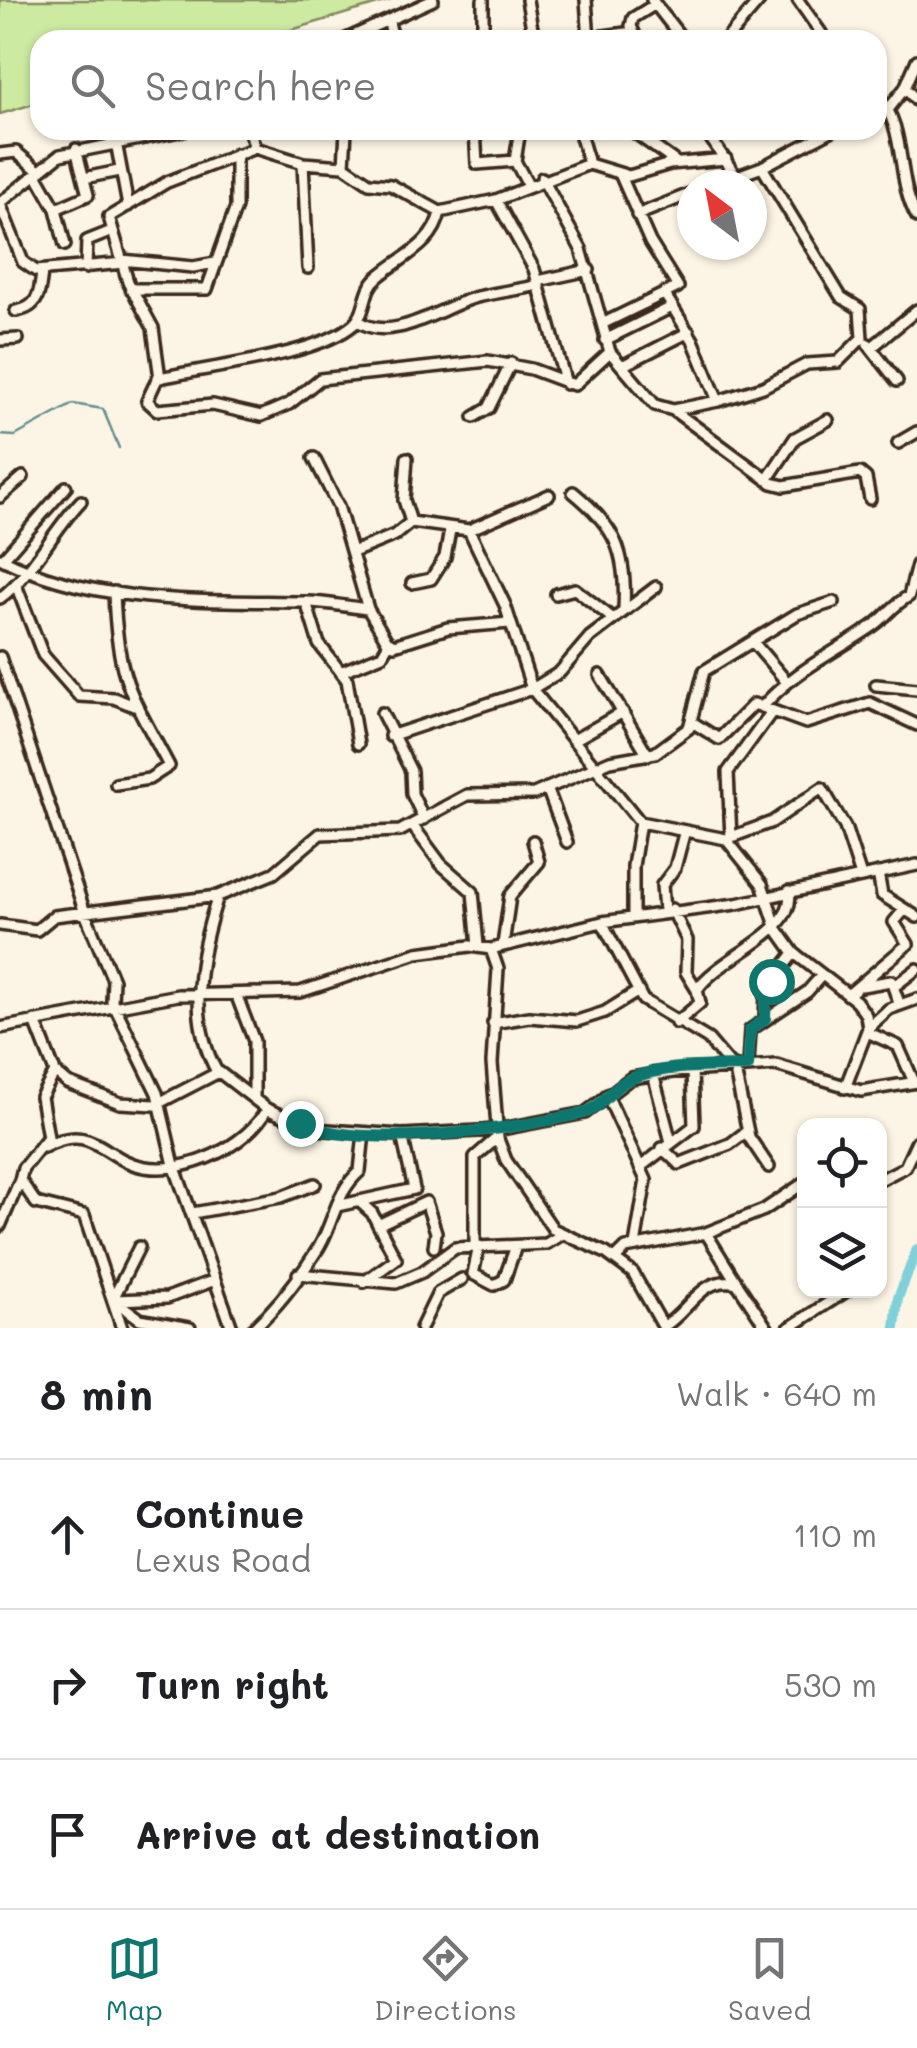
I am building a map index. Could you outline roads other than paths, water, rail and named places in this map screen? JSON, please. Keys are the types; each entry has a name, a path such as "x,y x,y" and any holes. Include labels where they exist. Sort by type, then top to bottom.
{"street":[{"path":"369,30 433,0"},
{"path":"483,0 483,30"},
{"path":"527,0 532,30"},
{"path":"586,0 588,30"},
{"path":"734,30 760,0"},
{"path":"798,0 819,30"},
{"path":"635,30 636,14 653,2 675,30"},
{"path":"389,22 390,30"},
{"path":"917,60 905,88 888,111 899,141 904,194 917,217"},
{"path":"905,88 917,101"},
{"path":"127,140 60,155 0,204 23,262 42,272 123,262 193,266 215,263"},
{"path":"253,140 256,148"},
{"path":"344,166 345,140"},
{"path":"476,140 477,164 515,162"},
{"path":"518,140 515,162 528,185"},
{"path":"583,140 589,164"},
{"path":"645,140 677,163"},
{"path":"712,140 732,170"},
{"path":"752,170 813,140"},
{"path":"116,142 128,206"},
{"path":"610,352 580,382 566,384 510,363 488,362 320,379 289,404 261,416 214,405 157,410 147,402 158,377 153,328 131,289 109,217 167,182 256,148 303,163 344,166 369,182 391,186 440,212 496,200 542,178 589,164 621,176 677,163 726,159"},
{"path":"56,209 88,195 76,149"},
{"path":"0,154 16,152 37,173 56,209 65,245"},
{"path":"131,289 204,290 236,206 236,154"},
{"path":"303,163 308,268"},
{"path":"762,166 841,297 860,308 862,338 898,381"},
{"path":"84,178 120,171"},
{"path":"602,324 677,285 637,215 621,176"},
{"path":"542,178 589,270 610,352 654,404 672,410 751,463 767,480 784,486 860,473 866,478 870,499"},
{"path":"637,215 677,199"},
{"path":"496,200 538,283 566,384"},
{"path":"158,377 334,337 358,321 370,284 433,235 440,212"},
{"path":"86,268 87,241 112,231"},
{"path":"358,321 367,327 388,328 472,299 589,270"},
{"path":"16,310 28,308 38,298 42,272"},
{"path":"664,294 688,332 718,401"},
{"path":"605,340 672,307"},
{"path":"871,348 917,310"},
{"path":"622,366 688,332"},
{"path":"672,410 764,387 807,364 838,362 862,338"},
{"path":"0,340 18,339"},
{"path":"474,417 489,408 510,363"},
{"path":"767,480 794,438 828,420"},
{"path":"898,443 917,432"},
{"path":"314,458 353,552 368,609 389,644"},
{"path":"406,458 404,500 411,522"},
{"path":"2,489 23,477"},
{"path":"66,487 1,558 68,587 202,603 306,602 368,609"},
{"path":"573,492 598,514 618,548 626,571 624,608"},
{"path":"353,552 395,534 411,522 470,530 549,495"},
{"path":"0,598 16,586 24,570 80,501"},
{"path":"412,583 431,579 445,557 450,530"},
{"path":"470,530 510,623 532,689 640,822 684,834 728,839 772,822 822,788 844,827 862,876"},
{"path":"218,896 198,993 202,1042 217,1072 267,1108 313,1129 402,1136 498,1133 585,1113 630,1078 732,1066 776,1065 845,1088 878,1090 916,1082 898,1046 867,1030 862,1008 794,953 777,929 759,879 738,860 728,839 728,772 786,681 875,625 890,606 908,596 917,565"},
{"path":"16,586 42,656 78,696 114,698 134,706"},
{"path":"390,736 532,689 560,672 612,618 656,587"},
{"path":"556,594 575,589 612,618"},
{"path":"114,592 118,653 134,706 169,766 149,778 116,784"},
{"path":"306,602 318,644 343,672 358,744"},
{"path":"0,924 37,930 51,916 218,896 274,873 320,834 382,835 412,825 467,795 522,796 610,760 648,755 684,733 692,722 700,676 797,614 834,602"},
{"path":"343,672 382,655 389,644 448,628 510,623"},
{"path":"753,642 786,681"},
{"path":"0,656 85,912 108,964 116,1006 160,1104 174,1165 232,1328"},
{"path":"600,676 648,755"},
{"path":"876,685 917,689"},
{"path":"692,722 719,739 752,706 806,722 870,704 917,725"},
{"path":"382,712 390,736 410,770 412,794 424,819"},
{"path":"574,740 623,712"},
{"path":"547,788 568,842"},
{"path":"633,916 632,866 640,822"},
{"path":"412,825 441,864 472,892 478,946"},
{"path":"676,1023 700,1003 686,972 688,940 668,910 662,885 675,868 684,834"},
{"path":"503,945 510,896 539,862 532,841"},
{"path":"0,1028 198,993 300,992 417,953 478,946 491,949 602,922 718,906 917,865"},
{"path":"878,873 879,891 917,916"},
{"path":"697,990 720,963 777,929 790,907 789,892"},
{"path":"848,995 908,944 894,922 904,910"},
{"path":"602,922 638,992 676,1023 708,1039 732,1066 747,1131 769,1167"},
{"path":"491,949 498,969 493,1023 498,1133 510,1169 538,1212 560,1235 616,1258 640,1284 663,1328 702,1290 720,1282 737,1283"},
{"path":"765,1019 766,989 794,953"},
{"path":"896,985 917,970"},
{"path":"748,1066 750,1030 807,992 822,976"},
{"path":"860,986 891,981 896,985 899,1003"},
{"path":"493,1023 528,1018 577,1021 606,1012 638,992"},
{"path":"236,994 254,1042 254,1098"},
{"path":"845,1088 867,1030 899,1003 917,999"},
{"path":"35,1021 55,1072 68,1083 120,1103 160,1104 217,1072"},
{"path":"643,1165 694,1126 692,1070"},
{"path":"0,1226 24,1168 49,1131 41,1097 55,1072"},
{"path":"653,1074 666,1145 679,1164 730,1144 747,1131"},
{"path":"607,1095 643,1165 646,1188 636,1245"},
{"path":"40,1149 57,1140 92,1139 143,1168 174,1165 237,1142 267,1108"},
{"path":"254,1328 317,1250 346,1185 360,1172 364,1133"},
{"path":"498,1133 475,1158 474,1274 494,1285 504,1280 516,1246"},
{"path":"337,1206 414,1189 402,1136"},
{"path":"887,1176 905,1167 917,1142"},
{"path":"20,1180 36,1203 84,1215 122,1328"},
{"path":"192,1214 281,1197 315,1184"},
{"path":"616,1258 636,1245 706,1233 764,1210 797,1188"},
{"path":"360,1202 396,1259 364,1282"},
{"path":"378,1225 426,1202 436,1228 434,1247"},
{"path":"706,1233 768,1328"},
{"path":"298,1274 364,1282 408,1279 447,1254 477,1246 546,1244 560,1235"},
{"path":"113,1299 140,1247"},
{"path":"419,1250 434,1247 447,1254"},
{"path":"421,1328 438,1293 462,1279"},
{"path":"113,1299 167,1298 216,1280"},
{"path":"789,1328 836,1298"},
{"path":"113,1299 140,1318 190,1328"}],"waterway":[{"path":"0,435 15,436 73,404 103,409 119,448"},
{"path":"895,1328 898,1298 917,1249"}]}
